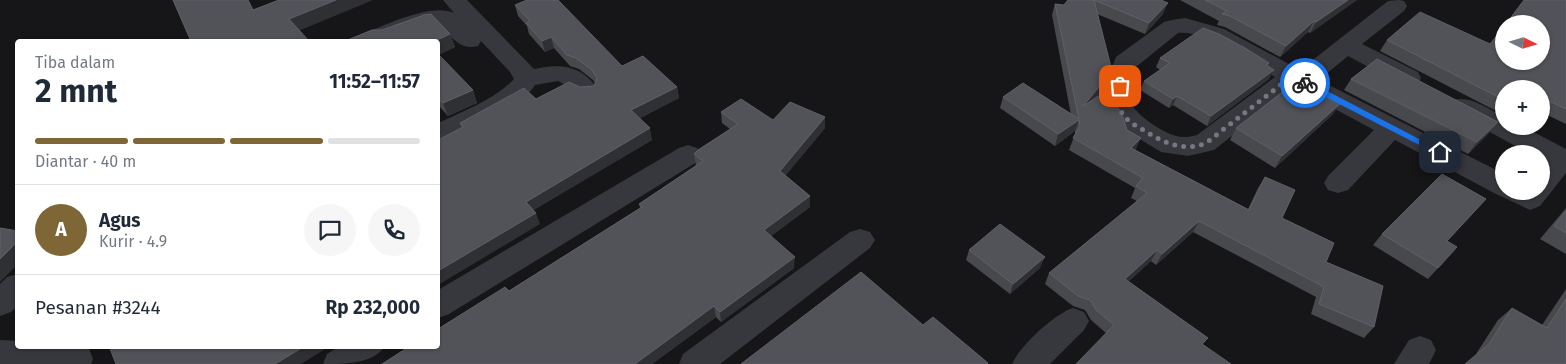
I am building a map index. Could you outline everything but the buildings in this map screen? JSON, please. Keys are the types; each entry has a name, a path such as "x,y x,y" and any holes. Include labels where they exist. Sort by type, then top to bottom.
{"street":[{"path":"440,132 512,95 522,84 525,73 454,0"},
{"path":"1396,6 1346,45 1297,78 1206,143 1197,147 1170,145 1150,135 1129,121 1118,103 1121,75 1126,63 1157,36 1172,27 1181,24 1199,27 1217,34 1297,78 1495,181"},
{"path":"371,39 424,19 445,17 522,84"},
{"path":"1346,45 1564,160 1550,175"},
{"path":"522,84 552,73 564,73 574,78 586,90"},
{"path":"1338,184 1392,127"},
{"path":"440,304 688,154"},
{"path":"695,364 860,240"},
{"path":"0,303 15,289"},
{"path":"1028,364 1073,321"},
{"path":"339,364 364,349"},
{"path":"0,354 78,356"}],"way so far":[{"path":"1120,86 1118,103 1121,111 1129,121 1170,145 1188,148 1206,143 1292,76 1305,83"}],"route":[{"path":"1305,83 1440,152"}]}
